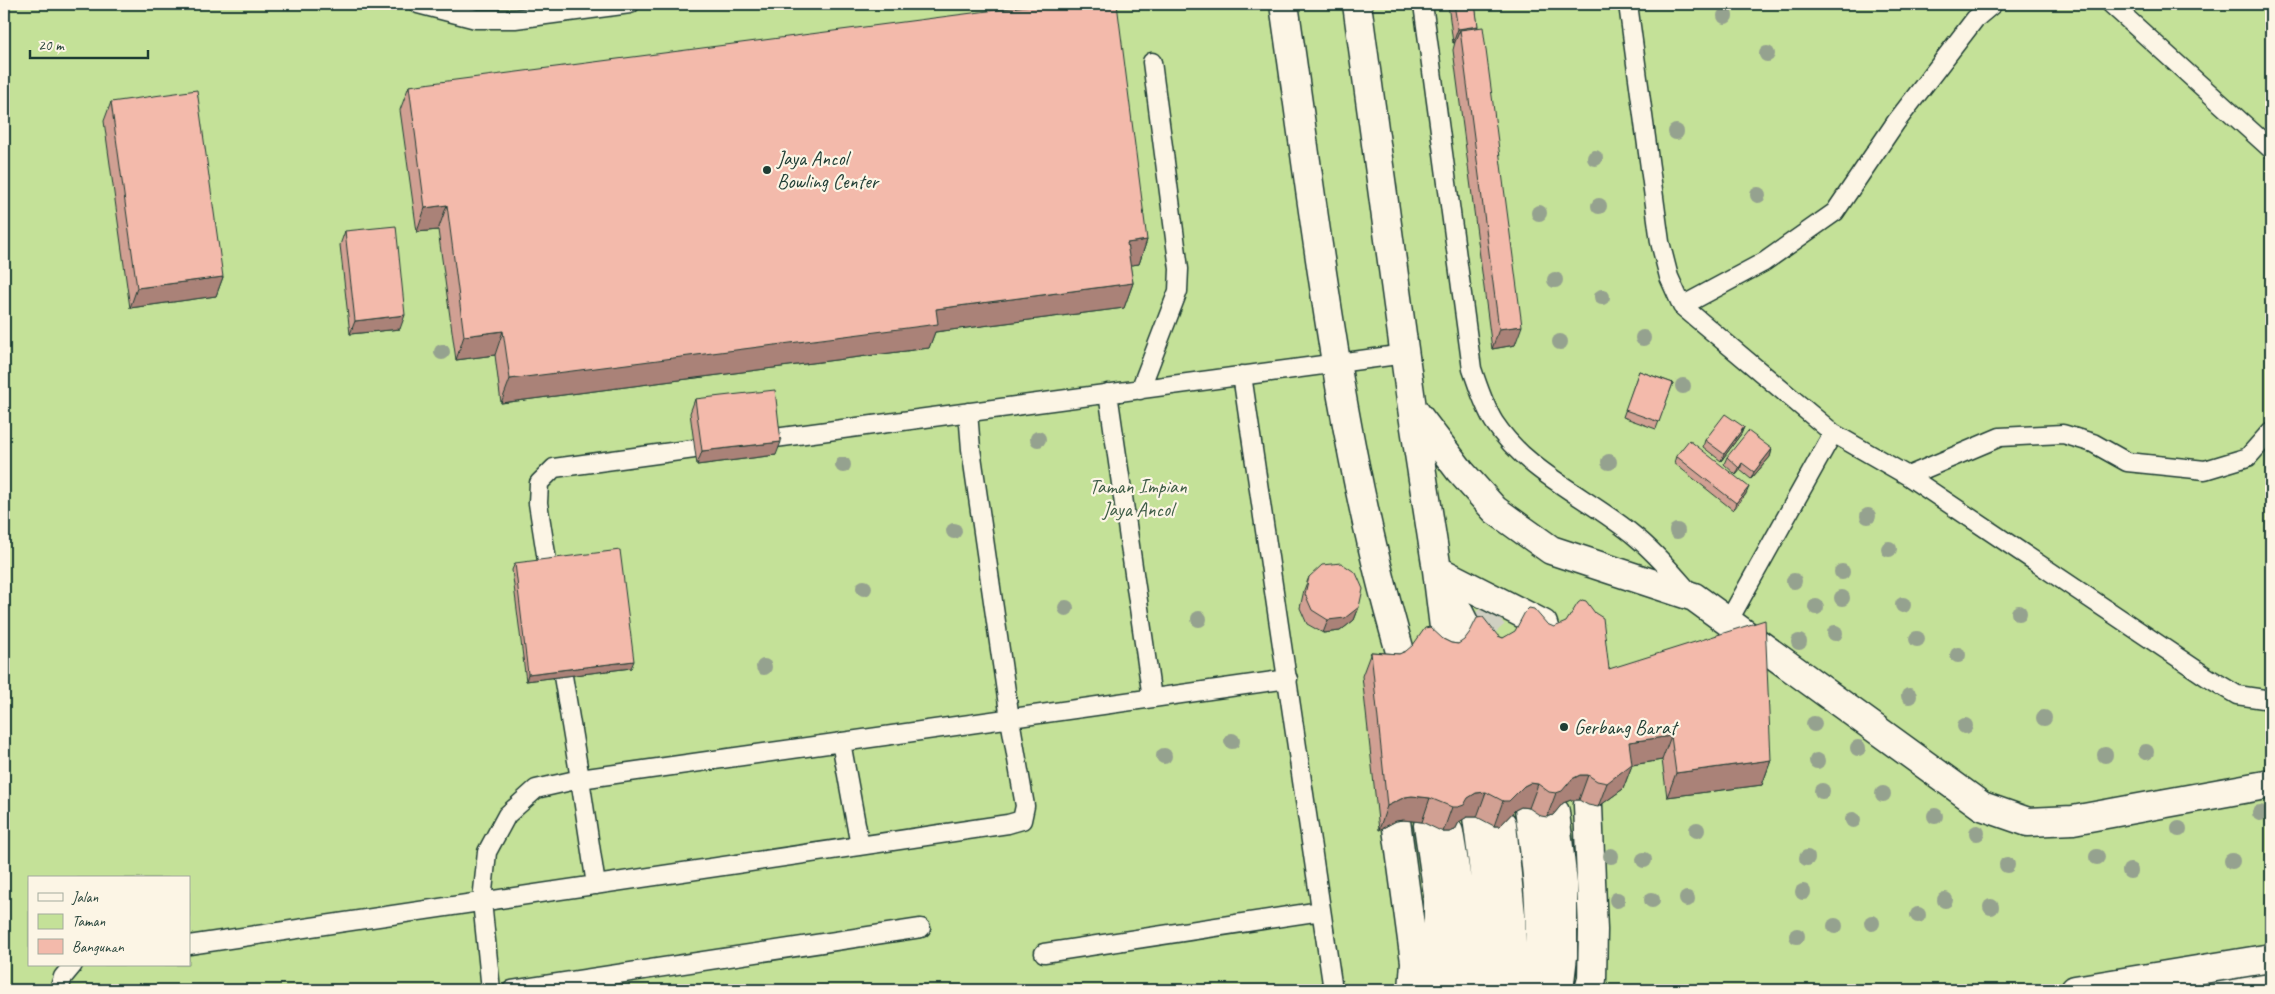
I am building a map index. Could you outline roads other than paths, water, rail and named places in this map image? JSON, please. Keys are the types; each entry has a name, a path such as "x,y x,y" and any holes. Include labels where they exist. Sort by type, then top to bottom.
{"street":[{"path":"1284,4 1336,363 1384,600 1403,666"},
{"path":"1357,4 1412,408 1437,570 1449,668"},
{"path":"1412,408 1460,472 1495,510 1551,550 1694,597 1982,806 2028,822 2073,820 2271,784"},
{"path":"1437,570 1474,642"},
{"path":"1437,570 1543,624 1551,650"},
{"path":"1588,805 1593,930 1592,979 1589,990"},
{"path":"1535,990 1539,969 1537,872 1542,810 1563,884 1563,956 1559,990"},
{"path":"1489,990 1490,820 1511,915 1512,990"},
{"path":"1396,821 1415,962 1413,990"},
{"path":"1438,990 1438,828 1464,924 1462,990"},
{"path":"2075,990 2271,958"}],"lane":[{"path":"418,4 476,18 515,19 630,4"},
{"path":"1423,4 1472,369 1481,394 1494,422 1516,449 1538,468 1636,536 1655,553 1694,597"},
{"path":"1628,4 1660,242 1669,277 1682,306 1833,433 1908,476 2207,677 2237,695 2271,700"},
{"path":"1682,306 1764,262 1835,212 1902,114 1975,18 1993,4"},
{"path":"2111,4 2271,149"},
{"path":"1140,390 1178,291 1179,269 1152,62"},
{"path":"775,438 1405,354"},
{"path":"1242,375 1332,990"},
{"path":"1108,394 1152,698"},
{"path":"190,945 860,846 1022,820 1025,806 1010,719 971,449 968,412"},
{"path":"1908,476 2000,437 2063,434 2093,443 2127,462 2205,470 2248,457 2271,431"},
{"path":"1728,620 1833,433"},
{"path":"548,567 538,503 539,482 554,468 694,449"},
{"path":"563,676 596,885"},
{"path":"491,990 482,901 487,852 507,815 536,789 580,779 1288,679"},
{"path":"841,742 860,846"},
{"path":"1044,953 1321,912"},
{"path":"512,990 921,928"},
{"path":"59,990 63,977 72,966"}],"tunnel":[{"path":"1448,581 1497,637 1499,649"}],"place":[{"name":"Jaya Ancol Bowling Center","path":"767,170"},
{"name":"Gerbang Barat","path":"1564,727"}],"park label":[{"name":"Taman Impian Jaya Ancol","path":"1138,498"}]}
